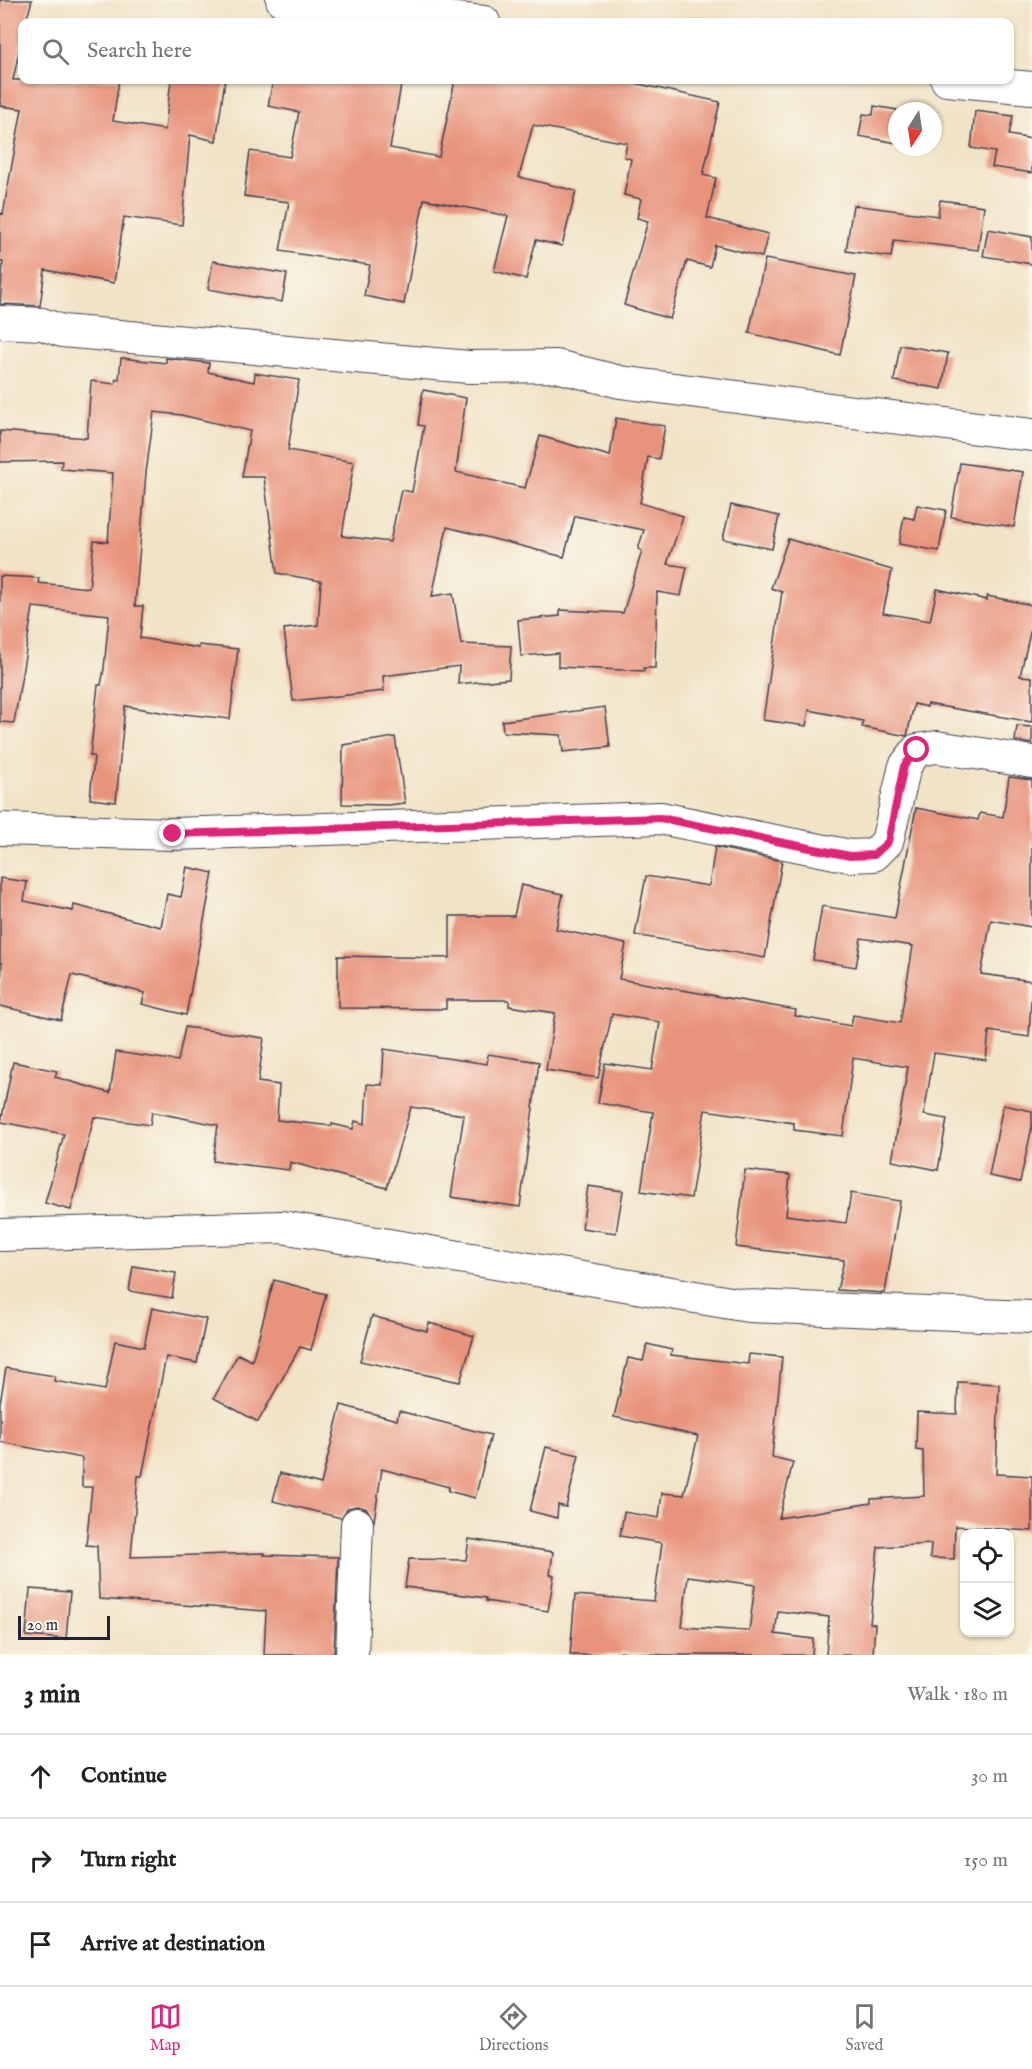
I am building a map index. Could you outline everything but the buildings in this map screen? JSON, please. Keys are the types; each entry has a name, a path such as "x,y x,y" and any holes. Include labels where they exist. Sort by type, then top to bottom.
{"street":[{"path":"282,0 447,18"},
{"path":"990,84 1032,88"},
{"path":"0,322 42,324 62,331 469,367 556,366 620,382 1032,435"},
{"path":"0,828 173,834 660,818 850,856 874,855 888,842 904,766 917,750 937,747 1032,762"},
{"path":"0,1235 282,1227 748,1306 1032,1317"},
{"path":"352,1655 357,1524"}],"route":[{"path":"173,834 660,818 850,856 874,855 888,842 904,766 917,750"}]}
